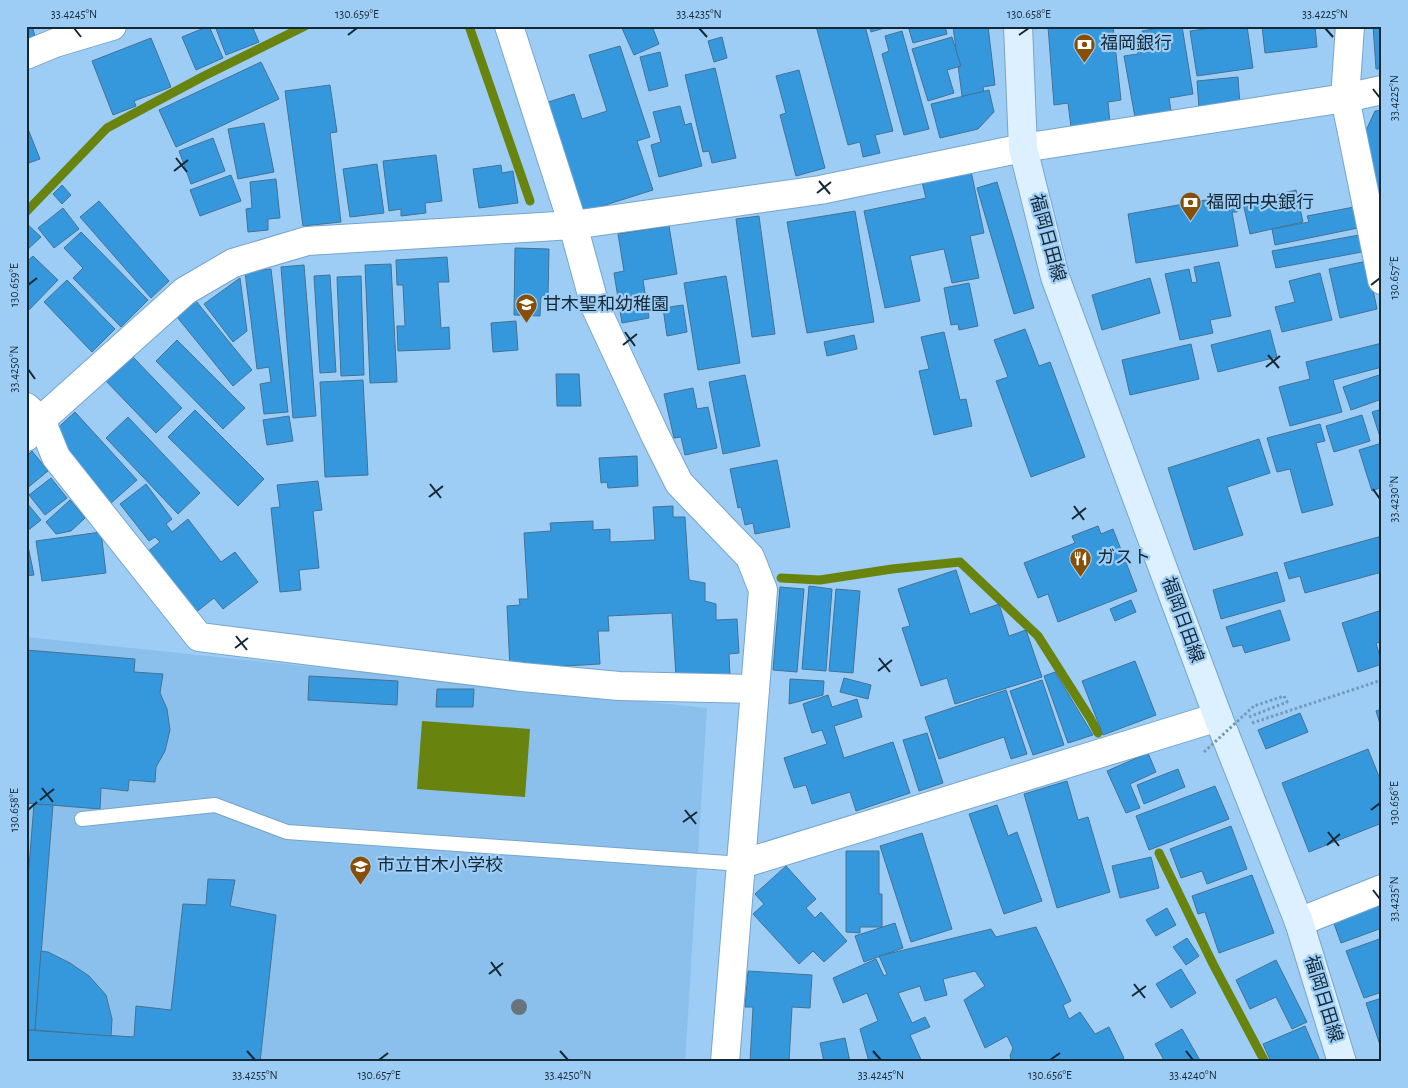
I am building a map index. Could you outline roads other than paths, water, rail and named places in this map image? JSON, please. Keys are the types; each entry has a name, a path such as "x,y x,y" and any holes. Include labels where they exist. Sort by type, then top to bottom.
{"main road":[{"name":"福岡日田線","path":"1018,26 1023,148 1056,277 1218,717 1299,922 1342,1062"}],"street":[{"path":"26,55 55,43 112,26"},
{"path":"509,26 573,225 595,306 679,483 750,556 763,590 725,1062"},
{"path":"1350,26 1345,98 1382,280"},
{"path":"756,689 619,686 522,677 199,637 56,457 31,421 185,291 233,263 307,241 573,225 820,190 1023,148 1345,98 1382,90"},
{"path":"742,864 1218,717"},
{"path":"1299,922 1382,889"}],"lane":[{"path":"82,819 215,805 287,832 742,864"}],"waterway":[{"path":"26,212 107,128 204,76 305,26"},
{"path":"469,26 530,201"},
{"path":"781,578 820,580 892,569 960,562 1038,636 1098,733"},
{"path":"1159,853 1213,964 1265,1062"}],"place":[{"name":"福岡銀行","path":"1084,63"},
{"name":"福岡中央銀行","path":"1190,222"},
{"name":"甘木聖和幼稚園","path":"527,324"},
{"name":"ガスト","path":"1081,577"},
{"name":"市立甘木小学校","path":"361,885"}]}
